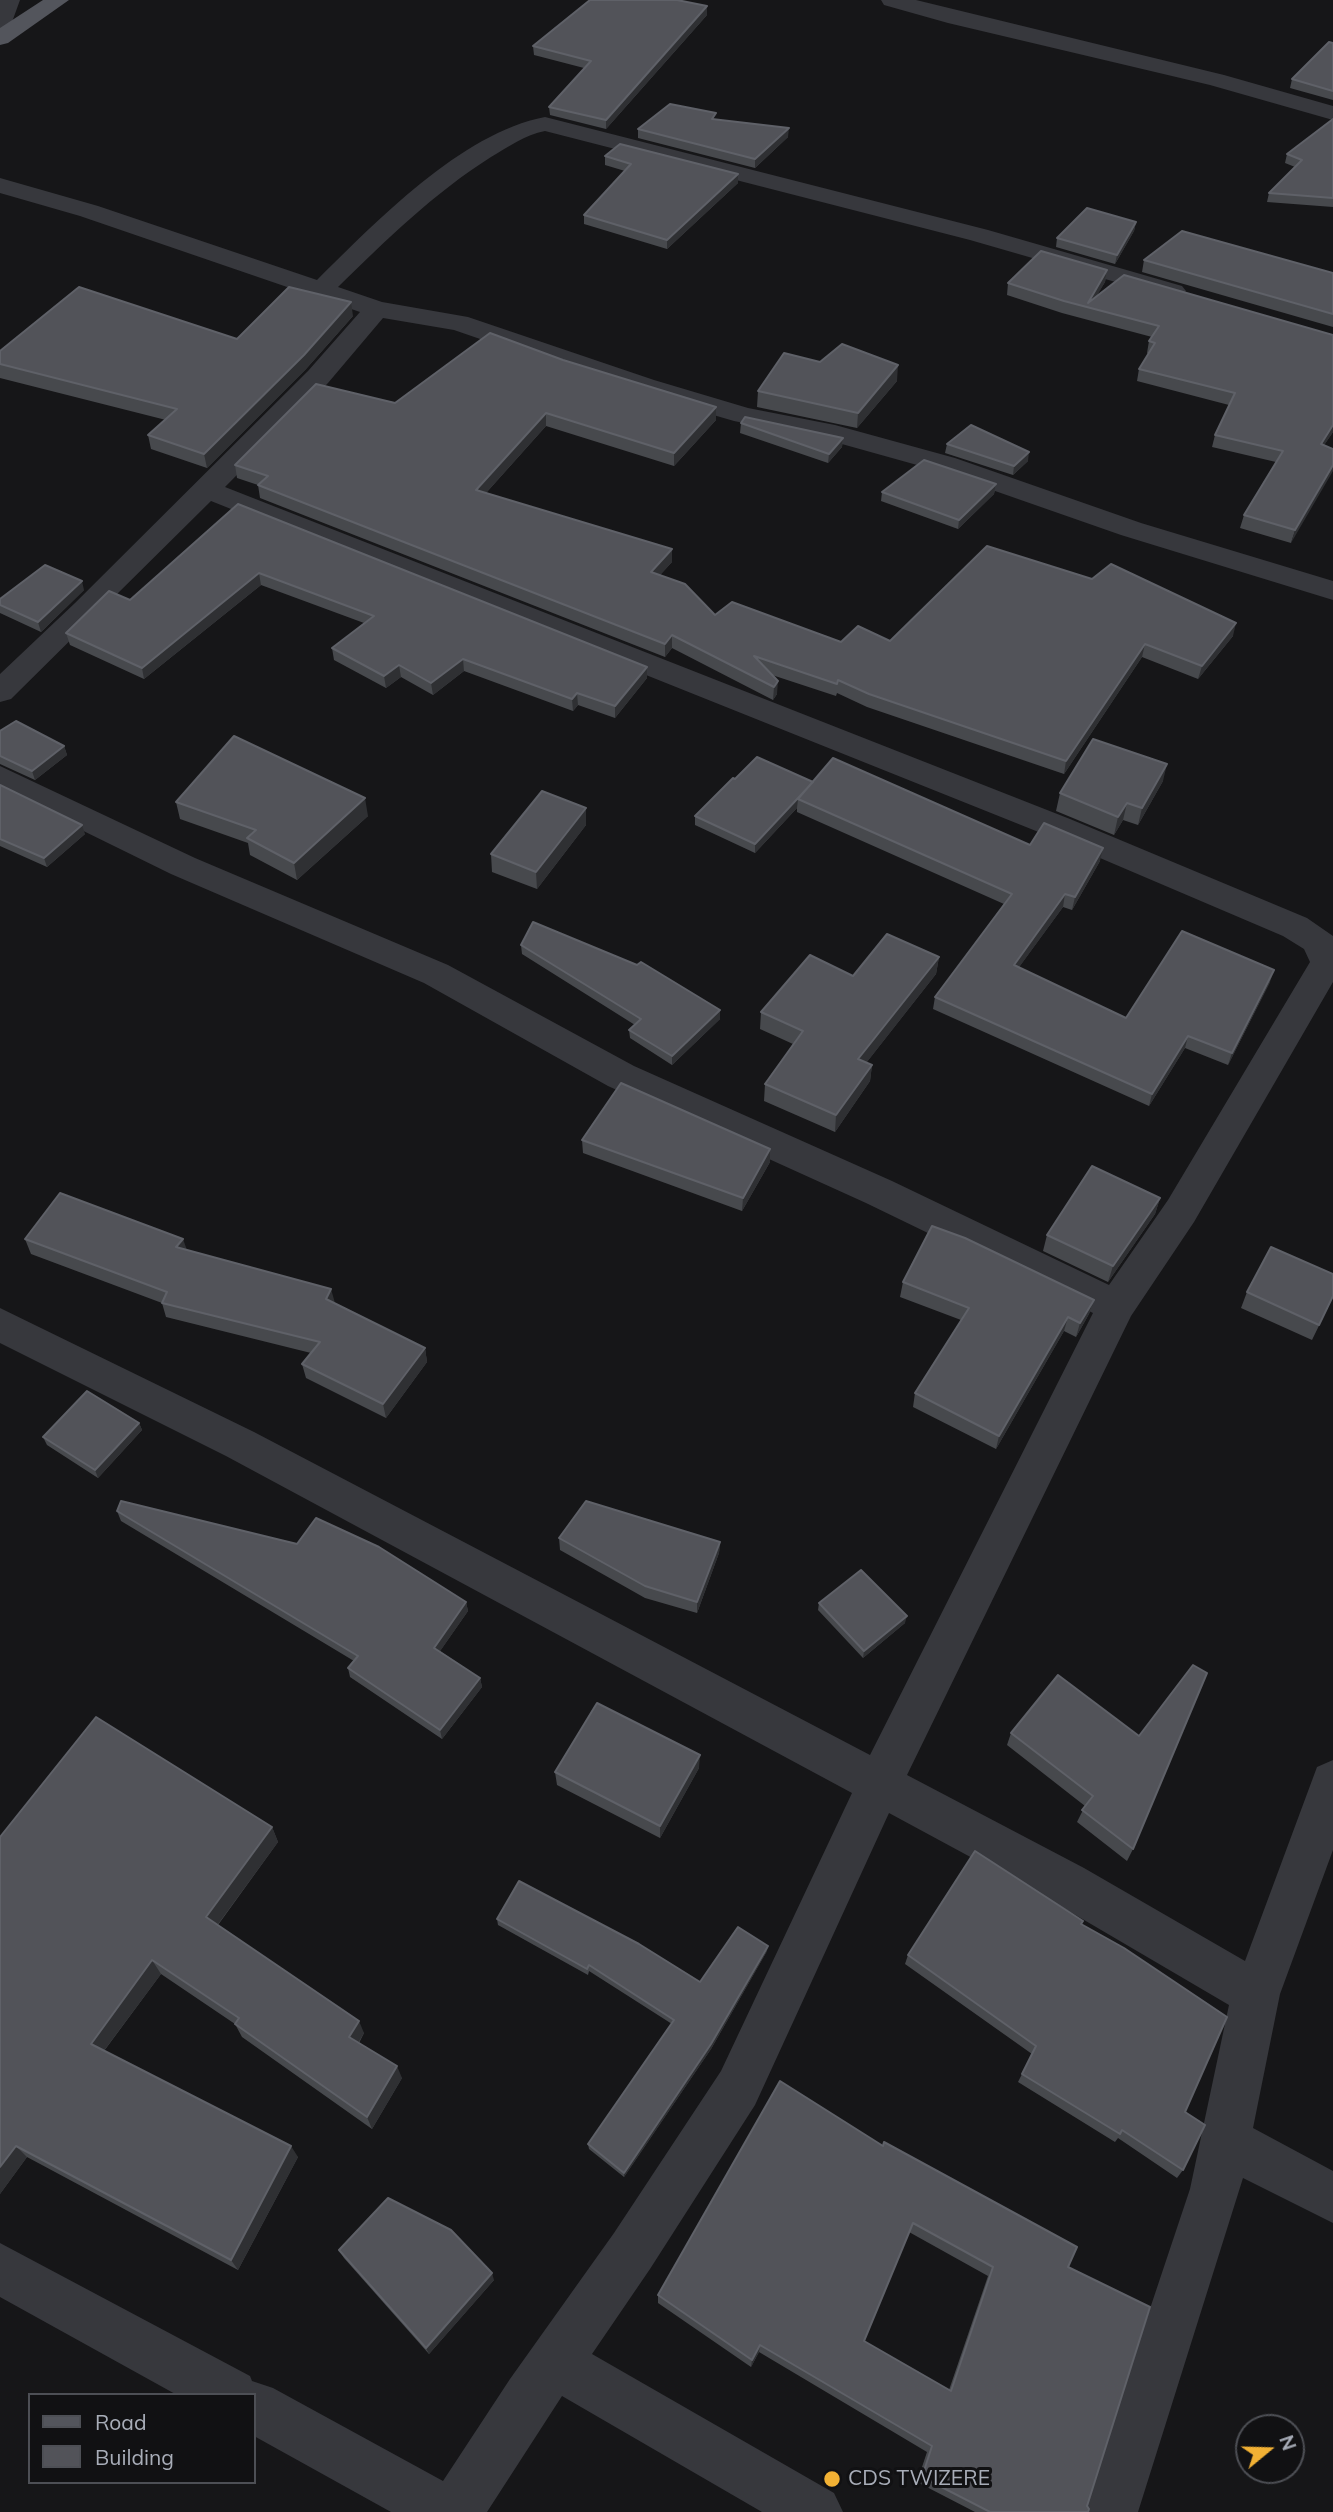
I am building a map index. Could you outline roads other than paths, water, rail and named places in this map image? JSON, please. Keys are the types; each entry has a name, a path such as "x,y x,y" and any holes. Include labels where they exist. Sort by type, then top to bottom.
{"main road":[{"path":"0,37 58,0"}],"street":[{"path":"0,28 9,0"},
{"path":"892,0 948,16 1216,80 1333,113"},
{"path":"321,290 419,196 457,166 518,131 545,124 979,235 1200,299"},
{"path":"0,185 89,211 377,309 459,323 644,386 744,415 835,433 946,464 1131,529 1333,590"},
{"path":"0,692 86,610 318,377 377,309"},
{"path":"205,489 1058,827 1316,937 1325,949 1326,961 1181,1211 1116,1306 878,1785 738,2088 632,2251 455,2512"},
{"path":"0,777 183,866 436,974 621,1076 879,1192 1116,1306"},
{"path":"0,1324 240,1444 1067,1884 1256,1994"},
{"path":"1110,2512 1215,2189 1256,1994 1287,1917 1333,1782"},
{"path":"1225,2141 1333,2198"},
{"path":"0,2269 227,2393"},
{"path":"555,2362 815,2512"},
{"path":"256,2408 446,2512"}],"place":[{"name":"CDS TWIZERE","path":"832,2479"}]}
